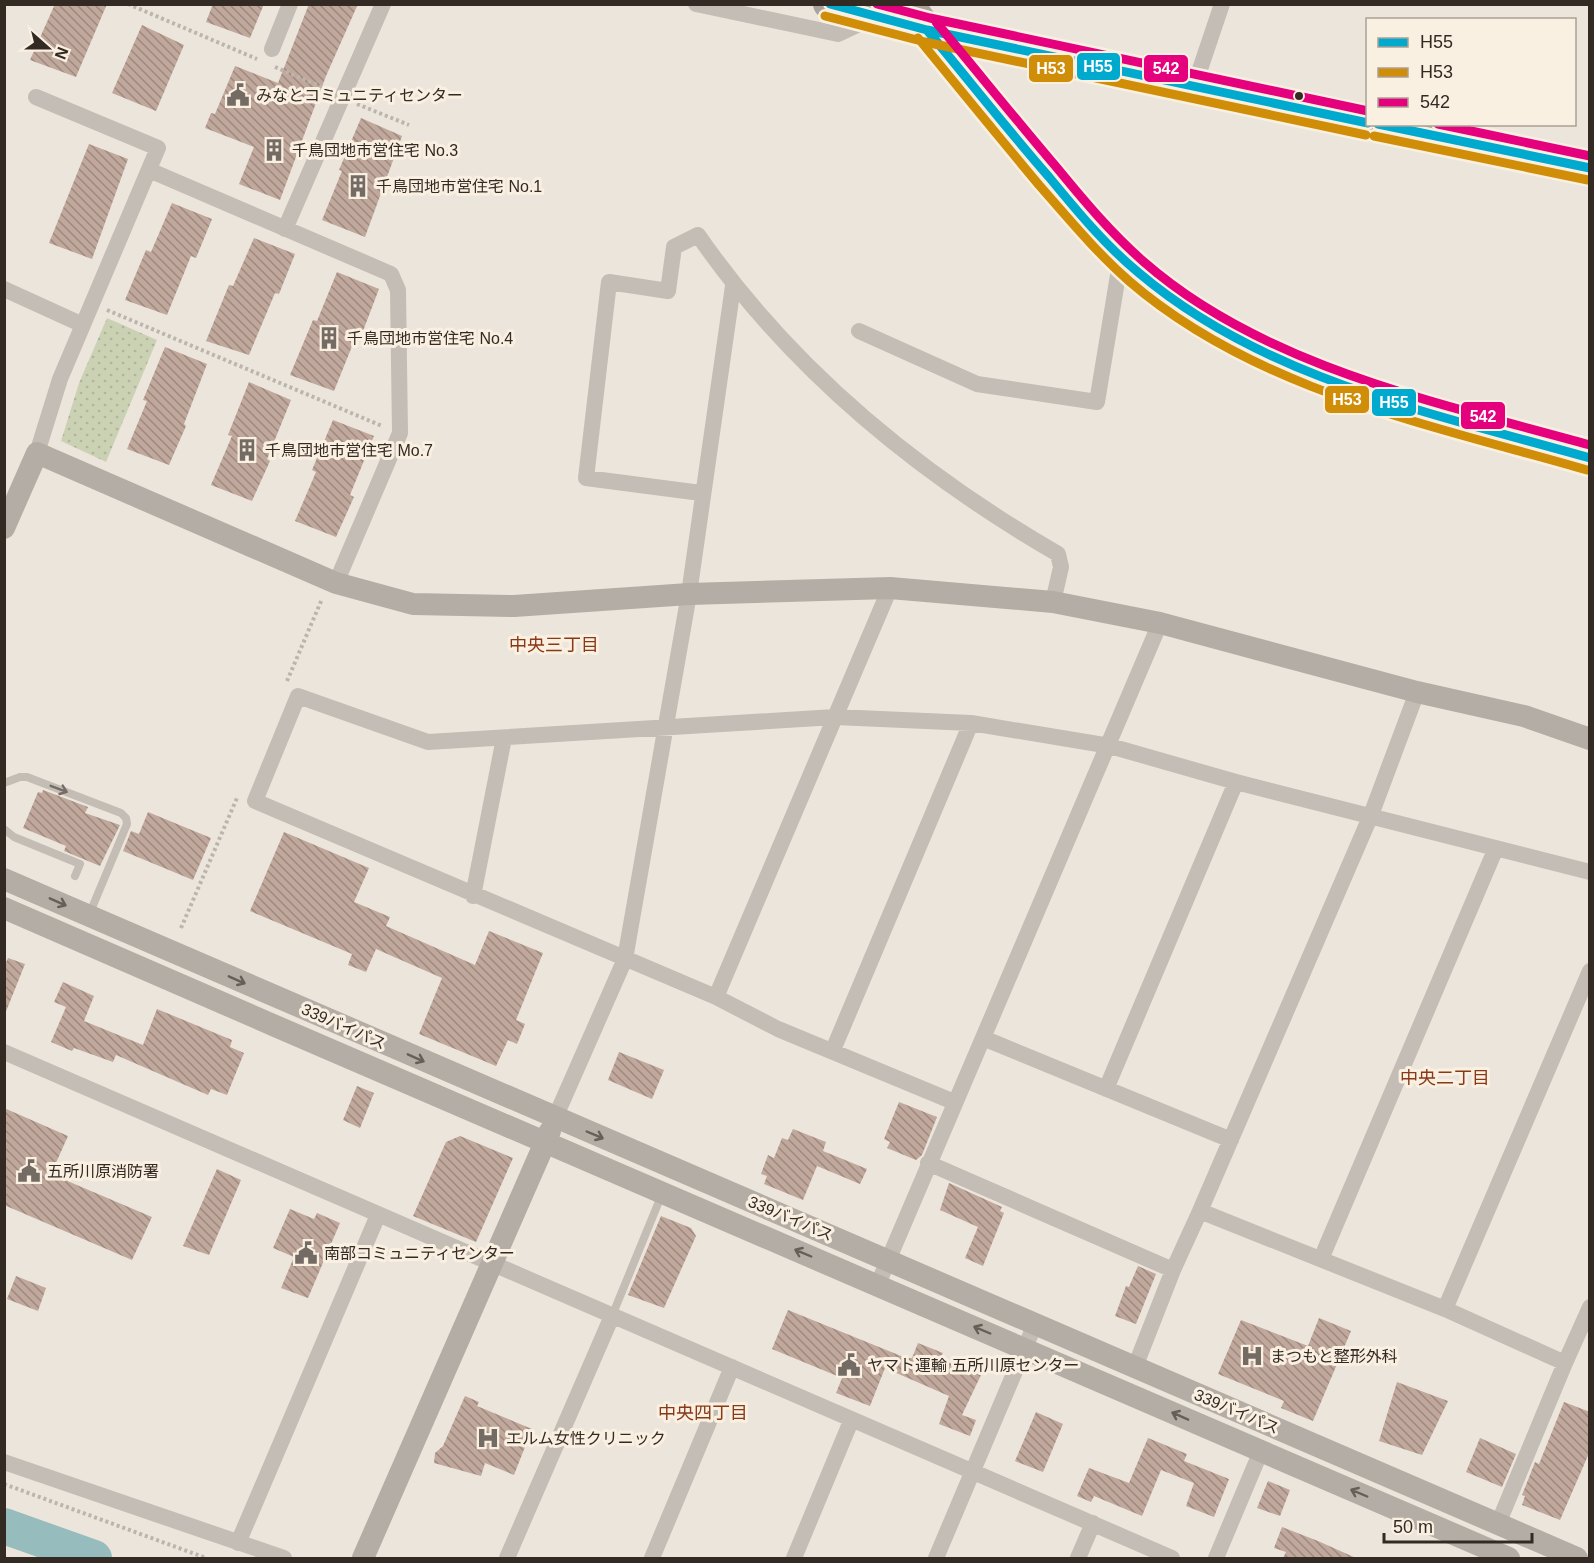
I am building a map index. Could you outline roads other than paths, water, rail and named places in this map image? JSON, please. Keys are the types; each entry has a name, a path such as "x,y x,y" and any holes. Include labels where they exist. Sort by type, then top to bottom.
{"highway":[{"path":"828,4 868,10 927,30 1366,123"},
{"path":"909,4 927,30 1083,218 1121,257 1152,284 1201,318 1241,341 1322,378 1590,458"},
{"path":"1386,126 1590,168"}],"street":[{"path":"272,49 290,4"},
{"path":"285,230 383,4"},
{"path":"696,4 838,34 868,10"},
{"path":"1194,87 1222,4"},
{"path":"4,528 37,453 60,379 158,148 36,97"},
{"path":"149,170 391,274 398,290 400,433 336,583"},
{"path":"701,493 586,478 609,282 668,291 674,247 698,235 733,286 820,378 902,451 1003,522 1058,554 1061,567 1053,602"},
{"path":"858,331 977,384 1097,402 1121,257"},
{"path":"363,1558 625,959 664,726 689,594 701,493 733,286"},
{"path":"4,289 83,325"},
{"path":"37,453 336,583 413,604 470,606 689,594 891,588 1053,602 1160,624 1287,655 1417,692 1524,716 1590,739"},
{"path":"716,997 891,588"},
{"path":"878,1284 954,1101 1110,746 1160,624"},
{"path":"1135,1367 1173,1270 1371,815 1417,692"},
{"path":"954,1101 778,1029 716,997 473,896 255,801 297,696 428,742 834,717 971,723 1110,746 1236,782 1590,872"},
{"path":"832,1050 971,723"},
{"path":"473,896 504,738"},
{"path":"1106,1089 1236,782"},
{"path":"1321,1259 1496,848"},
{"name":"339バイパス","path":"4,879 1577,1558"},
{"path":"4,908 544,1144 1026,1348 1503,1557"},
{"path":"1445,1309 1590,971"},
{"path":"983,1038 1231,1140"},
{"path":"4,1052 732,1367 851,1421 1172,1558"},
{"path":"928,1163 1173,1270"},
{"path":"1200,1211 1445,1309 1564,1363"},
{"path":"238,1542 378,1215"},
{"path":"1498,1524 1564,1363 1590,1307"},
{"path":"507,1558 612,1316"},
{"path":"936,1558 1035,1324"},
{"path":"652,1558 732,1367"},
{"path":"794,1558 851,1421"},
{"path":"1216,1558 1262,1451"},
{"path":"4,1462 284,1558"},
{"path":"1078,1558 1093,1523"}],"lane":[{"path":"4,783 27,777 121,813 126,818 127,824 89,915"},
{"path":"4,829 14,837 80,864 75,876"},
{"path":"612,1316 662,1193"}],"waterway":[{"path":"4,1526 94,1558"}],"place":[{"name":"みなとコミュニティセンター","path":"238,95"},
{"name":"千鳥団地市営住宅 No.3","path":"274,150"},
{"name":"千鳥団地市営住宅 No.1","path":"358,186"},
{"name":"千鳥団地市営住宅 No.4","path":"329,338"},
{"name":"千鳥団地市営住宅 Mo.7","path":"247,450"},
{"name":"五所川原消防署","path":"29,1171"},
{"name":"南部コミュニティセンター","path":"306,1253"},
{"name":"まつもと整形外科","path":"1252,1356"},
{"name":"ヤマト運輸 五所川原センター","path":"849,1365"},
{"name":"エルム女性クリニック","path":"488,1438"}],"district":[{"name":"中央三丁目","path":"554,645"},
{"name":"中央二丁目","path":"1445,1078"},
{"name":"中央四丁目","path":"703,1413"}]}
